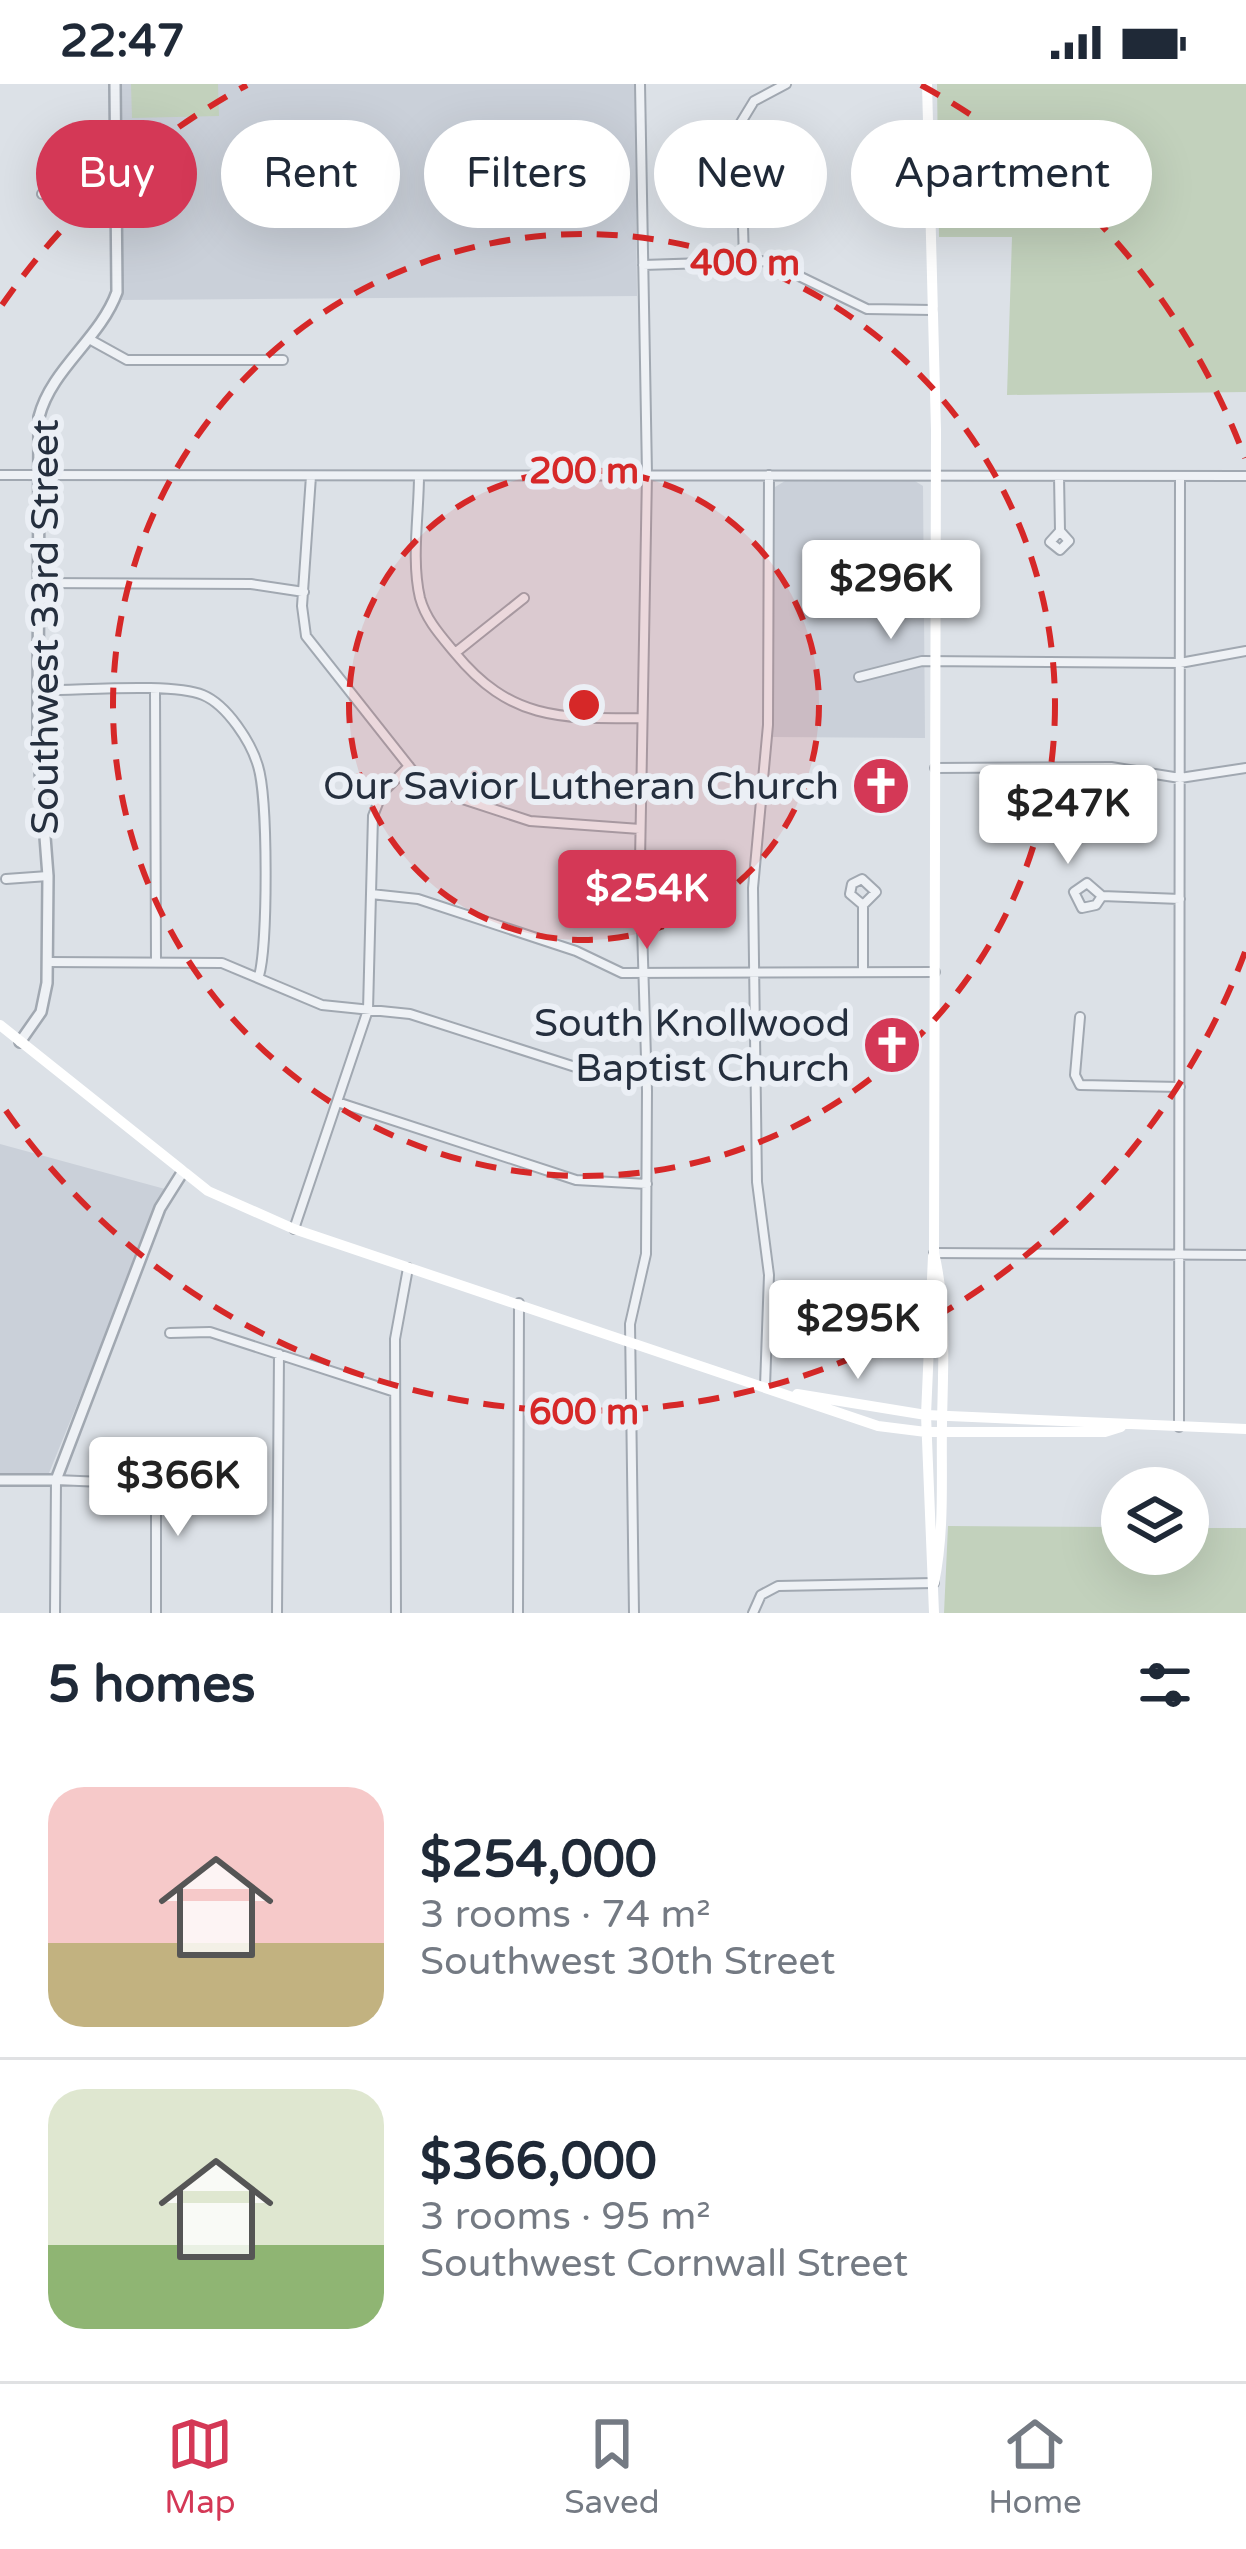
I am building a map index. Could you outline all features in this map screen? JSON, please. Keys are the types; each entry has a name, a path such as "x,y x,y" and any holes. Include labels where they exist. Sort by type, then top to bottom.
{"main road":[{"path":"927,84 928,120"},
{"path":"930,228 935,972 934,1253 927,1301 926,1432 934,1613"},
{"path":"0,1025 182,1173 230,1203 294,1229 866,1423 926,1432 1105,1432 1121,1427"},
{"path":"934,1253 942,1286 940,1554 934,1583"},
{"path":"788,1393 926,1415 1051,1416 1121,1427 1246,1429"}],"street":[{"name":"Southwest 33rd Street","path":"115,84 116,120"},
{"path":"634,1613 630,1324 646,1253 647,1074 640,829 647,475 640,84"},
{"path":"743,260 739,131 747,109 786,84"},
{"name":"Southwest 33rd Street","path":"20,1042 44,1005 48,962 38,690 41,406 112,305 119,280 118,228"},
{"path":"643,265 743,260 782,266 867,309 932,310"},
{"path":"89,339 127,361 284,360"},
{"path":"0,475 1246,476"},
{"path":"764,1386 769,1275 757,1182 758,973 753,888 768,725 769,475"},
{"path":"311,476 303,621 315,653 409,766 435,790 508,815 575,828 640,829"},
{"path":"419,476 419,595 434,626 484,687 514,704 576,719 640,718"},
{"path":"1059,476 1060,531"},
{"path":"1179,1429 1180,476"},
{"path":"39,583 250,584 304,592"},
{"path":"455,653 524,598"},
{"path":"859,677 887,665 935,661 1180,663 1246,651"},
{"path":"38,690 188,692 212,700 256,760 262,784 259,976"},
{"path":"155,691 156,962"},
{"path":"294,1229 368,1010 373,816 389,783 409,766"},
{"path":"934,768 1111,767 1180,778 1246,768"},
{"path":"5,878 48,876"},
{"path":"371,894 418,899 576,951 616,971 935,972"},
{"path":"1102,896 1180,899"},
{"path":"862,971 863,905"},
{"path":"48,962 222,963 322,1005 434,1019 591,1072 647,1074"},
{"path":"1080,1017 1075,1075 1080,1085 1180,1087"},
{"path":"336,1102 576,1180 646,1184"},
{"path":"55,1613 56,1480 160,1208 182,1173"},
{"path":"934,1253 1246,1255"},
{"path":"396,1613 396,1319 409,1266"},
{"path":"518,1613 519,1304"},
{"path":"170,1333 210,1332 395,1392"},
{"path":"278,1613 279,1354"},
{"path":"0,1480 149,1484 156,1496 156,1613"},
{"path":"753,1613 763,1593 778,1586 934,1583"}],"shaded area":[{"path":"121,84 635,84 637,296 120,300 120,228 197,228 197,120 121,120"},
{"path":"785,481 915,481 923,486 925,738 773,737 775,487"},
{"path":"0,1144 165,1189 49,1473 0,1474"}],"green space":[{"path":"131,84 218,84 219,116 132,118"},
{"path":"937,84 1246,84 1246,392 1007,395 1012,237 939,237 939,228 1152,228 1152,120 937,120"},
{"path":"948,1526 1101,1527 1101,1575 1209,1575 1209,1528 1246,1528 1246,1613 944,1613"}],"place":[{"name":"Our Savior Lutheran Church","path":"881,786"},
{"name":"South Knollwood Baptist Church","path":"892,1045"}]}
